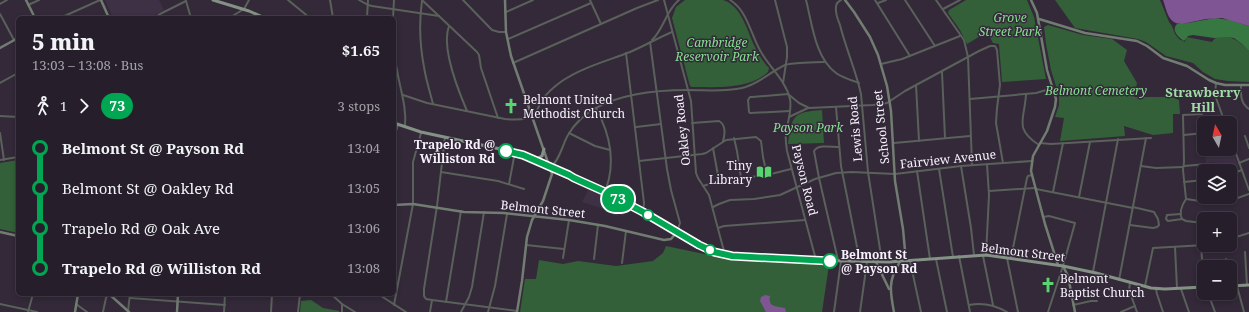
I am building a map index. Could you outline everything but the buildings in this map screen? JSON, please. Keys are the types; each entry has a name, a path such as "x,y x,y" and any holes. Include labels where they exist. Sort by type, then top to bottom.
{"main road":[{"path":"214,0 244,9 260,16"},
{"path":"398,125 422,132 500,148 505,151 515,152 534,159 606,191 677,232"},
{"path":"534,159 542,157 544,154 544,149"},
{"name":"Belmont Street","path":"677,232 706,249 725,255 816,261 860,262 900,262 984,255 1058,265 1093,272 1156,289 1197,287"},
{"path":"1237,286 1248,285"}],"street":[{"path":"0,4 8,0"},
{"path":"26,0 34,16"},
{"path":"28,5 39,0"},
{"path":"65,16 101,0 108,16"},
{"path":"232,16 244,9 249,0"},
{"path":"288,0 308,16"},
{"path":"330,0 333,16"},
{"path":"359,0 368,5 439,16"},
{"path":"367,16 368,0"},
{"path":"393,16 394,0"},
{"path":"422,0 420,13 424,67 433,104"},
{"path":"422,0 479,55 481,68 498,118"},
{"path":"464,0 492,30 506,32"},
{"path":"445,137 437,207 423,294 426,298 432,300 517,311 529,230 543,201 552,177 552,173 513,63 506,32 505,0"},
{"path":"505,12 533,0"},
{"path":"513,63 658,0"},
{"name":"Oakley Road","path":"664,0 691,101 696,172 698,178 709,195 725,255"},
{"path":"650,42 661,30 672,8 679,0"},
{"name":"Payson Road","path":"730,0 734,1 747,20 758,48 774,72 784,83 788,94 790,117 786,133 786,151 816,261"},
{"path":"775,0 787,46 784,83"},
{"path":"806,0 818,48 824,62 842,77 859,83"},
{"name":"Lewis Road","path":"841,0 837,2 836,11 844,42 859,83 868,172 882,262"},
{"name":"School Street","path":"845,0 870,37 881,64 890,101 895,174 906,261"},
{"path":"875,0 910,56"},
{"path":"878,3 886,0"},
{"path":"905,0 935,46"},
{"path":"936,0 964,40 968,57 972,165"},
{"path":"943,9 960,0"},
{"path":"1031,0 1036,8 1039,19 1047,70 1056,98 1047,131 1034,152 1032,161 1032,175 1058,265"},
{"path":"157,16 186,1 190,16"},
{"path":"508,39 590,1 601,24"},
{"path":"0,14 14,40 0,48"},
{"path":"1039,19 1085,33 1135,40 1162,58 1189,66 1216,83 1224,85 1249,85"},
{"path":"449,25 447,38 451,66 454,80 467,111"},
{"path":"403,95 433,104 498,118 515,120 525,118 536,112 545,97 560,83 582,70 626,53 672,32"},
{"path":"881,64 910,56 961,36"},
{"path":"650,42 665,158 671,190 680,223 677,232"},
{"path":"790,117 809,108 887,103 916,85 968,57 990,46 995,46 1000,76 996,123 1003,163"},
{"path":"626,53 640,161 644,204 643,212"},
{"path":"396,61 403,95 406,118 405,127"},
{"path":"550,166 555,162 569,133 581,119 596,108 613,101 657,92 743,88 752,85 785,65 824,62"},
{"path":"942,72 945,138"},
{"path":"0,83 16,74"},
{"path":"1216,83 1215,95 1222,116"},
{"path":"1241,84 1242,101 1249,110"},
{"path":"916,85 919,141"},
{"path":"970,99 1036,93 1053,88"},
{"path":"790,112 754,114 749,112 748,100 750,97 788,94 799,104 809,108"},
{"path":"1026,94 1022,121 1023,129 1028,137 1040,144 1151,138"},
{"path":"528,103 545,97"},
{"path":"836,106 842,172 860,262"},
{"path":"596,108 606,129 611,150 611,174 606,191"},
{"path":"1182,219 1182,205 1186,199 1184,182 1183,115 1202,114"},
{"path":"0,116 16,117"},
{"path":"692,123 720,121 724,127 723,141"},
{"path":"636,127 661,124"},
{"path":"396,130 398,125"},
{"path":"396,293 413,204 413,166 422,132"},
{"path":"0,133 4,160"},
{"path":"569,133 595,146 611,150"},
{"path":"1184,135 1197,134"},
{"path":"894,143 970,136"},
{"path":"1245,136 1249,148"},
{"path":"640,161 706,153 723,141 734,138 756,137 759,139 767,174"},
{"path":"734,138 738,151 741,178"},
{"path":"1119,280 1146,138"},
{"path":"1093,272 1118,140"},
{"path":"1079,197 1090,142"},
{"path":"1053,192 1062,143"},
{"path":"834,312 840,261 819,178 815,149 822,147 839,147"},
{"path":"713,148 719,181"},
{"path":"509,184 515,152"},
{"path":"1237,156 1249,190"},
{"path":"0,160 16,157"},
{"path":"1239,163 1249,159"},
{"name":"Fairview Avenue","path":"713,208 730,200 773,197 780,195 828,174 842,172 868,172 895,174 960,166 1032,161"},
{"path":"987,164 989,191 984,255 993,305"},
{"path":"1141,166 1155,168 1197,165"},
{"path":"960,166 971,228 974,255"},
{"path":"703,186 719,181 791,169"},
{"path":"939,169 953,257"},
{"path":"1237,172 1242,170"},
{"path":"917,171 930,259"},
{"path":"441,172 495,180 524,189"},
{"path":"1018,312 1009,258 1027,177 1032,175"},
{"path":"1184,182 1197,181"},
{"path":"989,191 1035,188 1154,212 1158,219 1159,225 1153,228 1130,224"},
{"path":"1186,199 1221,204 1249,194"},
{"name":"Belmont Street","path":"396,205 413,204 461,211 569,220 598,224 664,240 671,238 677,232"},
{"path":"446,302 461,211"},
{"path":"461,312 472,287 484,212"},
{"path":"488,312 495,286 507,214"},
{"path":"1181,214 1167,215 1166,219 1168,221 1182,219 1197,222"},
{"path":"1043,217 1049,216 1075,223 1048,312"},
{"path":"563,258 569,220"},
{"path":"718,228 724,226 805,220"},
{"path":"594,259 598,224"},
{"path":"622,263 626,231"},
{"path":"0,232 16,236"},
{"path":"1237,236 1249,232"},
{"path":"526,245 564,249"},
{"path":"1145,287 1152,248 1197,245"},
{"path":"1175,247 1179,288 1189,312"},
{"path":"1245,252 1248,285"},
{"path":"959,256 970,312"},
{"path":"936,259 947,312"},
{"path":"910,261 921,312"},
{"path":"861,312 860,307 867,262"},
{"path":"876,262 890,291 894,312"},
{"path":"890,291 894,271 900,262"},
{"path":"1063,266 1068,276 1074,312"},
{"path":"1130,283 1129,290 1137,312"},
{"path":"1156,289 1163,312"},
{"path":"1237,289 1244,312"},
{"path":"29,311 33,296"},
{"path":"74,312 78,296"},
{"path":"103,312 107,296"},
{"path":"110,296 128,312"},
{"path":"177,312 178,296"},
{"path":"224,312 225,296"},
{"path":"271,312 272,296"},
{"path":"298,312 300,296"},
{"path":"333,296 342,304 355,312"},
{"path":"381,296 406,312"},
{"path":"394,304 396,296"},
{"path":"128,312 130,298 225,305"},
{"path":"430,312 432,300"},
{"path":"1211,300 1216,312"},
{"path":"1073,305 1096,301"},
{"path":"0,304 36,312"},
{"path":"76,304 87,312"},
{"path":"342,304 342,312"},
{"path":"969,305 993,305 1007,312"},
{"path":"1121,312 1135,306"}],"shaded area":[{"path":"105,0 159,0 164,10 154,16 112,16"},
{"path":"1163,0 1249,0 1249,26 1222,18 1206,19 1182,24 1177,23 1174,22 1169,16"},
{"path":"1206,156 1234,156 1239,169 1237,170 1237,164 1215,164 1214,162 1206,163"},
{"path":"589,188 628,208 623,216 618,214 618,216 613,215 613,212 582,202"},
{"path":"765,295 770,296 772,305 785,308 786,312 766,312 760,301 761,297"}],"green space":[{"name":"Cambridge Reservoir Park","path":"685,0 723,0 730,3 743,20 758,53 769,68 768,72 752,82 742,85 722,87 690,86 672,18 676,7"},
{"name":"Grove Street Park","path":"966,0 1027,0 1034,17 1046,79 1002,82 999,44 993,43 987,32 967,44 960,30 948,13 949,10"},
{"path":"1055,0 1160,0 1169,22 1179,39 1185,42 1186,37 1212,42 1220,36 1226,36 1245,47 1249,51 1249,82 1215,79 1203,72 1193,63 1166,56 1146,42 1138,39 1075,28"},
{"path":"1215,18 1230,20 1249,26 1249,51 1234,38 1214,38 1193,35 1188,36 1184,41 1175,31 1175,26 1177,24"},
{"name":"Belmont Cemetery","path":"1048,25 1083,35 1112,39 1127,50 1124,61 1137,83 1134,97 1171,97 1179,100 1180,114 1173,114 1173,133 1153,135 1124,126 1125,136 1060,141 1064,118 1055,117 1059,105 1059,96 1051,70 1046,44 1044,27"},
{"name":"Payson Park","path":"822,110 824,143 788,144 791,127 796,117 805,112"},
{"path":"16,160 16,233 0,229 0,163"},
{"path":"666,246 728,259 829,265 822,312 520,312 525,279 536,279 539,260 563,264 578,261 616,266 653,261 663,253"},
{"path":"311,300 323,308 339,312 300,312 301,301"}],"bus line":[{"name":"73","path":"506,151 515,152 531,158 603,191 643,212 706,249 714,252 732,256 830,261"}],"place":[{"name":"Belmont United Methodist Church","path":"511,106"},
{"name":"Trapelo Rd @ Williston Rd","path":"506,151"},
{"name":"Tiny Library","path":"764,172"},
{"name":"Belmont St @ Payson Rd","path":"830,261"},
{"name":"Belmont Baptist Church","path":"1048,285"}],"district":[{"name":"Strawberry Hill","path":"1203,100"}]}
